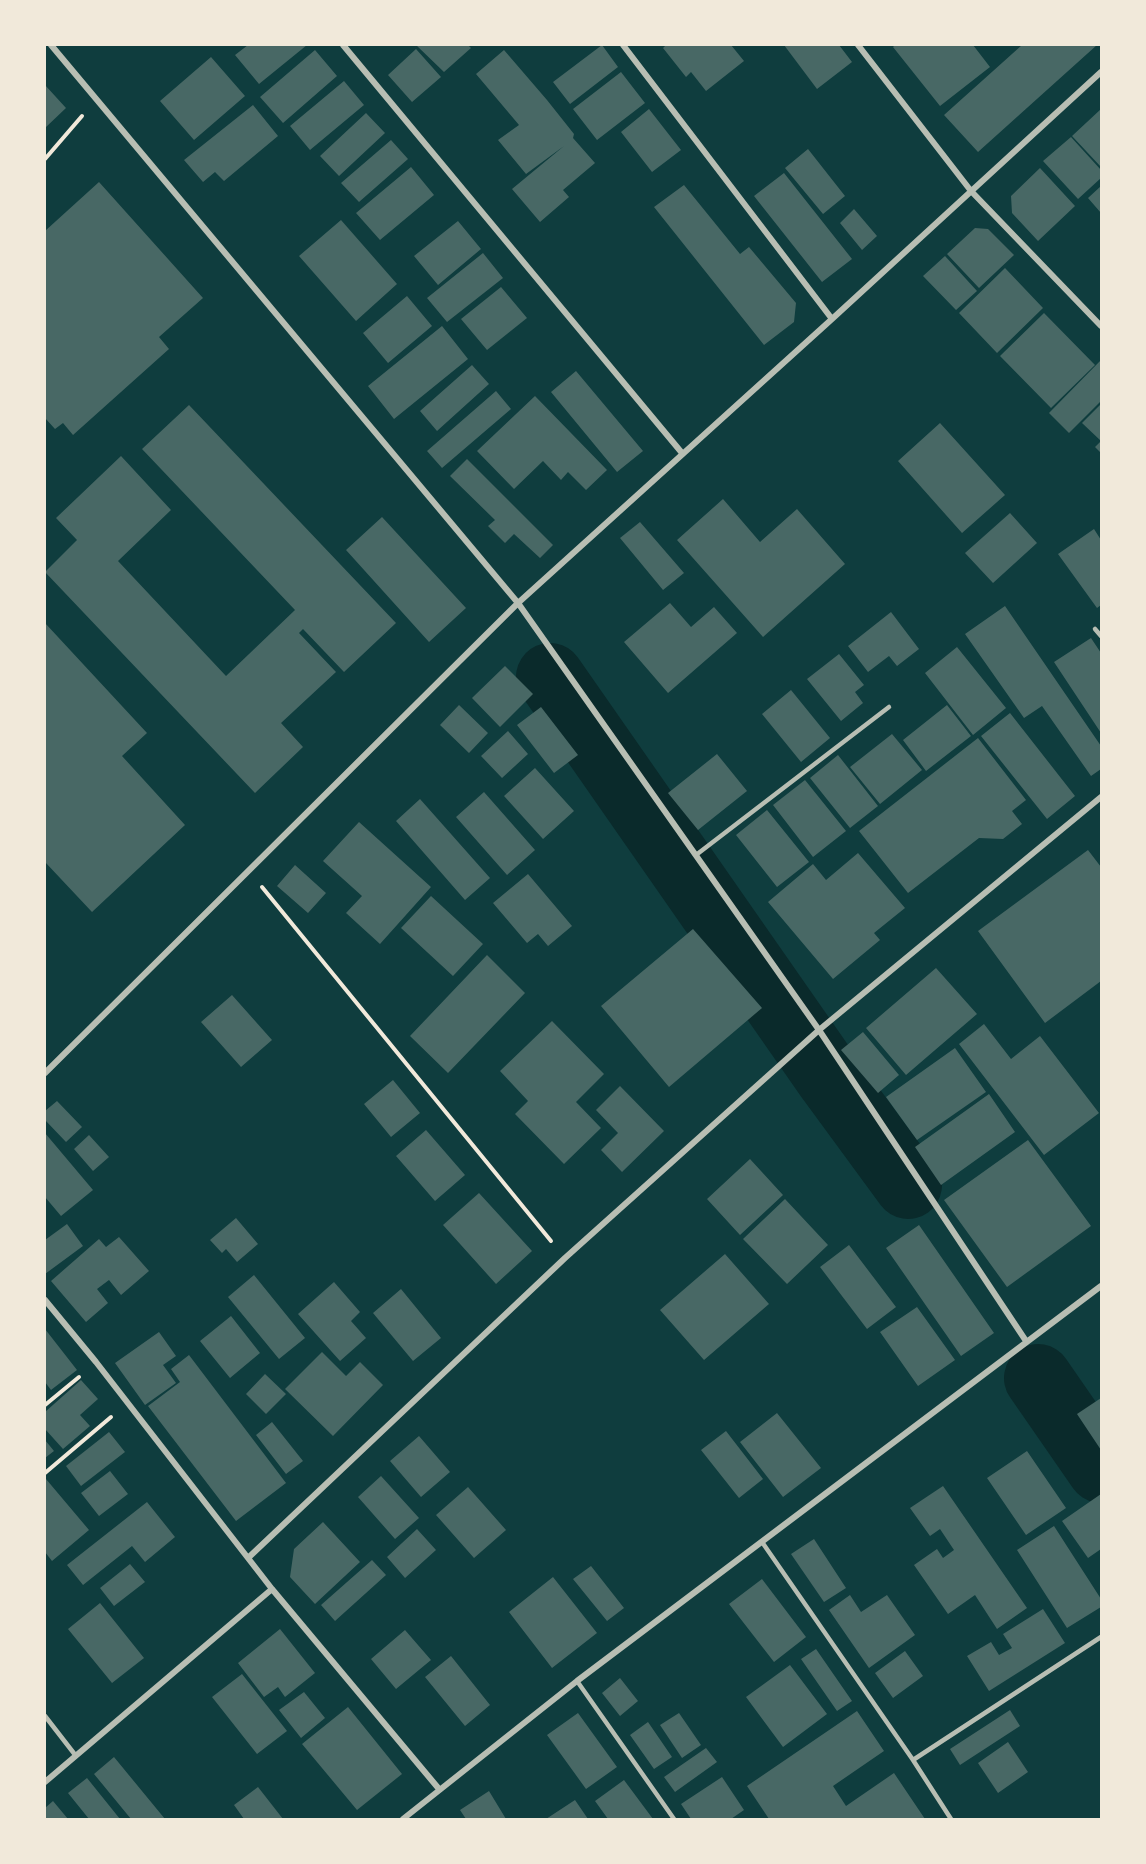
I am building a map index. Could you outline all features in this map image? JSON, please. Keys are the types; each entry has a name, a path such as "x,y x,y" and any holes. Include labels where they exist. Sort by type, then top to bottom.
{"street":[{"path":"51,45 518,603 818,1031 1026,1341"},
{"path":"343,45 682,453"},
{"path":"623,45 832,320"},
{"path":"858,45 970,191 1101,326"},
{"path":"45,1073 518,603 832,320 1101,72"},
{"path":"248,1558 565,1258 794,1055 818,1031 1101,798"},
{"path":"403,1819 577,1681 1101,1286"},
{"path":"45,1300 96,1362 272,1589 439,1789"},
{"path":"45,1782 272,1589"}],"lane":[{"path":"1095,629 1101,636"},
{"path":"696,855 889,707"},
{"path":"762,1542 913,1760 951,1819"},
{"path":"913,1760 1101,1637"},
{"path":"577,1681 674,1819"},
{"path":"45,1716 76,1756"}],"path":[{"path":"45,159 97,100"},
{"path":"248,870 565,1258"},
{"path":"45,1405 96,1362"},
{"path":"45,1473 128,1403"}],"building":[{"path":"248,45 307,45 259,84 235,55"},
{"path":"416,45 468,45 471,48 444,72"},
{"path":"602,45 618,67 570,104 553,82"},
{"path":"666,45 731,45 744,61 706,91 691,72 686,77 663,48"},
{"path":"784,45 839,45 852,62 817,89"},
{"path":"895,45 973,45 990,67 940,106 893,47"},
{"path":"1022,45 1097,45 978,152 944,115"},
{"path":"416,49 441,77 412,102 388,75"},
{"path":"315,50 337,76 283,123 260,97"},
{"path":"504,50 547,100 574,134 573,138 595,163 563,190 569,197 540,222 512,189 564,146 526,174 498,140 519,125 476,74"},
{"path":"211,57 245,96 194,140 160,101"},
{"path":"621,72 645,103 597,140 573,109"},
{"path":"344,81 364,105 310,150 290,126"},
{"path":"45,85 66,108 45,128"},
{"path":"253,105 278,136 224,181 215,172 203,182 184,160"},
{"path":"649,109 681,150 652,172 621,132"},
{"path":"1101,109 1101,167 1072,136"},
{"path":"366,113 385,133 339,176 320,156"},
{"path":"1071,137 1101,170 1101,178 1078,199 1043,161"},
{"path":"391,140 408,159 359,202 341,183"},
{"path":"808,149 845,196 823,214 785,168"},
{"path":"411,167 434,195 380,240 356,213"},
{"path":"1040,168 1075,206 1038,241 1012,213 1011,196"},
{"path":"784,173 852,259 822,282 754,196"},
{"path":"99,182 203,298 159,337 169,349 73,435 63,423 55,429 45,418 45,231"},
{"path":"684,185 740,254 749,247 796,303 794,322 764,345 654,207"},
{"path":"1101,186 1101,213 1088,198"},
{"path":"854,209 877,236 862,250 840,223"},
{"path":"341,220 397,284 356,321 299,256"},
{"path":"458,221 481,249 438,285 414,256"},
{"path":"975,228 988,229 1014,255 979,288 947,254"},
{"path":"483,253 503,278 447,322 427,298"},
{"path":"945,256 977,291 956,310 923,276"},
{"path":"1005,268 1043,308 997,353 959,313"},
{"path":"501,287 527,318 487,350 461,319"},
{"path":"407,296 432,326 388,363 363,333"},
{"path":"1044,313 1095,365 1051,408 1000,356"},
{"path":"442,326 468,359 394,419 368,386"},
{"path":"1101,360 1101,401 1069,433 1049,413"},
{"path":"472,365 489,384 437,431 420,411"},
{"path":"576,371 643,451 617,472 551,392"},
{"path":"496,391 511,409 442,468 427,451"},
{"path":"535,396 607,470 586,490 568,472 561,480 543,461 514,489 477,451"},
{"path":"1101,404 1101,441 1082,423"},
{"path":"189,405 396,623 344,672 303,629 299,633 336,672 281,723 303,747 255,793 45,572 77,540 56,518 121,456 171,510 118,561 226,676 295,610 142,449"},
{"path":"940,423 1005,495 962,533 898,461"},
{"path":"1101,441 1101,453 1095,447"},
{"path":"467,459 553,545 540,558 514,534 505,543 488,526 495,520 450,476"},
{"path":"723,499 760,542 797,509 845,564 763,637 677,540"},
{"path":"1010,513 1037,543 993,583 965,553"},
{"path":"382,517 466,608 429,642 346,550"},
{"path":"640,522 684,573 663,590 620,538"},
{"path":"1094,529 1101,540 1101,605 1097,608 1058,554"},
{"path":"670,603 691,627 714,607 737,633 668,693 624,642"},
{"path":"1005,606 1101,746 1101,769 1091,776 1042,706 1024,718 965,634"},
{"path":"891,612 919,649 897,666 889,656 868,672 848,646"},
{"path":"45,623 147,733 122,756 185,825 92,912 45,862"},
{"path":"1091,638 1101,653 1101,733 1054,662"},
{"path":"957,647 1006,708 973,735 925,673"},
{"path":"839,654 864,685 855,692 863,703 841,721 807,679"},
{"path":"505,666 533,694 500,727 472,698"},
{"path":"791,690 830,738 801,762 762,714"},
{"path":"459,705 488,733 469,753 440,725"},
{"path":"947,705 971,736 926,771 903,740"},
{"path":"541,707 578,755 554,773 517,725"},
{"path":"1010,713 1075,796 1047,819 981,736"},
{"path":"508,731 528,754 502,778 481,756"},
{"path":"892,734 922,770 880,804 850,767"},
{"path":"978,738 1026,800 1012,811 1022,824 1003,839 979,838 908,893 859,831"},
{"path":"717,754 747,791 698,830 668,793"},
{"path":"838,755 878,806 850,828 810,778"},
{"path":"535,768 574,811 543,839 504,796"},
{"path":"805,780 846,831 813,857 773,805"},
{"path":"484,792 535,850 507,875 456,817"},
{"path":"420,799 490,878 465,900 396,821"},
{"path":"767,810 809,862 777,887 736,835"},
{"path":"359,822 431,887 380,944 346,913 362,896 323,861"},
{"path":"1088,850 1101,867 1101,981 1045,1023 978,931"},
{"path":"858,853 905,908 874,933 880,940 833,979 768,902 813,864 826,880"},
{"path":"295,865 326,893 308,913 277,886"},
{"path":"528,874 572,926 548,946 538,934 527,943 493,903"},
{"path":"431,896 483,944 453,976 401,928"},
{"path":"693,929 762,1008 669,1087 601,1006"},
{"path":"487,955 525,993 448,1073 410,1036"},
{"path":"936,968 977,1014 906,1075 866,1028"},
{"path":"232,995 272,1040 241,1067 201,1022"},
{"path":"552,1021 604,1074 576,1102 601,1128 564,1164 515,1114 528,1101 500,1071"},
{"path":"984,1024 1011,1059 1040,1036 1099,1113 1044,1155 959,1044"},
{"path":"863,1032 899,1075 878,1093 841,1050"},
{"path":"955,1048 986,1092 917,1140 886,1097"},
{"path":"393,1080 420,1113 391,1137 364,1104"},
{"path":"620,1086 664,1131 622,1172 601,1150 618,1133 596,1110"},
{"path":"989,1094 1015,1132 941,1185 915,1147"},
{"path":"57,1101 82,1127 66,1142 45,1120 45,1111"},
{"path":"426,1130 465,1175 435,1201 396,1156"},
{"path":"45,1133 93,1190 61,1216 45,1197"},
{"path":"89,1135 109,1157 93,1171 74,1149"},
{"path":"1028,1140 1091,1226 1007,1287 944,1200"},
{"path":"750,1159 783,1195 740,1235 707,1199"},
{"path":"479,1193 532,1251 496,1284 443,1225"},
{"path":"785,1199 828,1245 787,1284 743,1239"},
{"path":"236,1218 258,1244 237,1262 226,1249 222,1253 210,1240"},
{"path":"67,1224 83,1246 45,1274 45,1240"},
{"path":"919,1225 994,1333 961,1356 886,1248"},
{"path":"119,1237 149,1271 121,1295 109,1280 97,1289 108,1303 86,1322 51,1281 99,1239 106,1247"},
{"path":"849,1245 896,1307 867,1329 820,1267"},
{"path":"725,1254 769,1304 704,1360 660,1310"},
{"path":"254,1275 305,1338 279,1359 228,1297"},
{"path":"334,1282 360,1312 351,1321 366,1338 340,1361 298,1314"},
{"path":"401,1289 441,1338 413,1361 373,1313"},
{"path":"917,1307 955,1360 918,1386 880,1332"},
{"path":"231,1316 260,1353 230,1378 200,1341"},
{"path":"45,1329 77,1370 51,1390 45,1382"},
{"path":"159,1332 176,1356 163,1365 176,1383 145,1405 115,1363"},
{"path":"322,1352 346,1376 360,1362 383,1385 333,1436 285,1389"},
{"path":"189,1355 286,1483 236,1521 148,1406 180,1382 171,1369"},
{"path":"265,1374 286,1394 266,1414 246,1394"},
{"path":"81,1380 98,1399 80,1415 90,1426 63,1449 45,1429 45,1412"},
{"path":"1101,1398 1101,1450 1077,1414"},
{"path":"777,1413 821,1468 783,1497 740,1442"},
{"path":"272,1422 303,1461 286,1474 256,1435"},
{"path":"726,1431 763,1479 739,1498 701,1450"},
{"path":"109,1432 125,1452 81,1486 66,1466"},
{"path":"419,1436 450,1472 421,1497 390,1461"},
{"path":"45,1440 54,1451 45,1458"},
{"path":"1027,1451 1066,1508 1026,1535 987,1478"},
{"path":"110,1471 128,1494 99,1516 81,1493"},
{"path":"381,1476 419,1518 395,1539 358,1497"},
{"path":"46,1479 89,1530 52,1561 45,1552"},
{"path":"943,1486 1027,1608 997,1629 975,1595 948,1614 914,1565 937,1549 943,1558 954,1550 940,1529 930,1536 910,1508"},
{"path":"468,1487 506,1530 474,1558 436,1515"},
{"path":"1101,1494 1101,1549 1088,1558 1062,1521"},
{"path":"147,1502 175,1537 145,1562 132,1546 83,1585 67,1565"},
{"path":"323,1522 360,1562 315,1604 290,1577 294,1549"},
{"path":"1054,1526 1101,1599 1101,1607 1067,1628 1017,1550"},
{"path":"417,1529 436,1550 405,1578 387,1557"},
{"path":"814,1539 846,1588 824,1602 791,1554"},
{"path":"372,1560 386,1575 335,1621 321,1605"},
{"path":"130,1564 145,1582 114,1606 100,1588"},
{"path":"591,1566 624,1608 607,1621 573,1579"},
{"path":"553,1577 597,1633 552,1668 509,1612"},
{"path":"762,1579 806,1637 774,1662 729,1604"},
{"path":"850,1595 861,1612 887,1595 915,1635 869,1668 829,1610"},
{"path":"100,1603 144,1658 112,1683 68,1629"},
{"path":"1043,1609 1065,1643 989,1691 967,1656 991,1642 999,1655 1012,1648 1003,1634"},
{"path":"280,1629 315,1673 285,1697 278,1687 264,1697 238,1663"},
{"path":"405,1630 431,1660 396,1689 371,1659"},
{"path":"816,1649 852,1701 837,1711 801,1659"},
{"path":"905,1651 923,1676 893,1698 875,1673"},
{"path":"451,1656 490,1705 465,1726 425,1677"},
{"path":"790,1665 827,1714 783,1747 746,1697"},
{"path":"242,1674 287,1731 257,1754 212,1697"},
{"path":"620,1678 638,1701 620,1716 602,1693"},
{"path":"304,1692 325,1718 301,1738 279,1710"},
{"path":"348,1707 402,1774 357,1810 302,1744"},
{"path":"1010,1710 1020,1726 960,1765 950,1749"},
{"path":"857,1711 884,1751 833,1786 846,1806 894,1773 925,1819 769,1819 747,1786"},
{"path":"578,1713 617,1767 586,1789 547,1735"},
{"path":"679,1713 701,1745 682,1758 660,1725"},
{"path":"648,1722 672,1757 654,1769 630,1735"},
{"path":"1008,1742 1028,1772 998,1793 978,1763"},
{"path":"706,1748 717,1762 675,1792 664,1777"},
{"path":"114,1757 165,1819 131,1819 94,1774"},
{"path":"722,1777 744,1810 731,1819 691,1819 681,1804"},
{"path":"87,1778 120,1819 89,1819 68,1793"},
{"path":"624,1780 653,1819 608,1819 595,1801"},
{"path":"258,1787 283,1819 244,1819 234,1805"},
{"path":"489,1791 506,1819 466,1819 460,1810"},
{"path":"575,1800 588,1819 546,1819"},
{"path":"53,1801 68,1819 45,1819 45,1808"}],"waterway":[{"path":"550,677 831,1080 908,1185"},
{"path":"1038,1378 1101,1469"}]}
